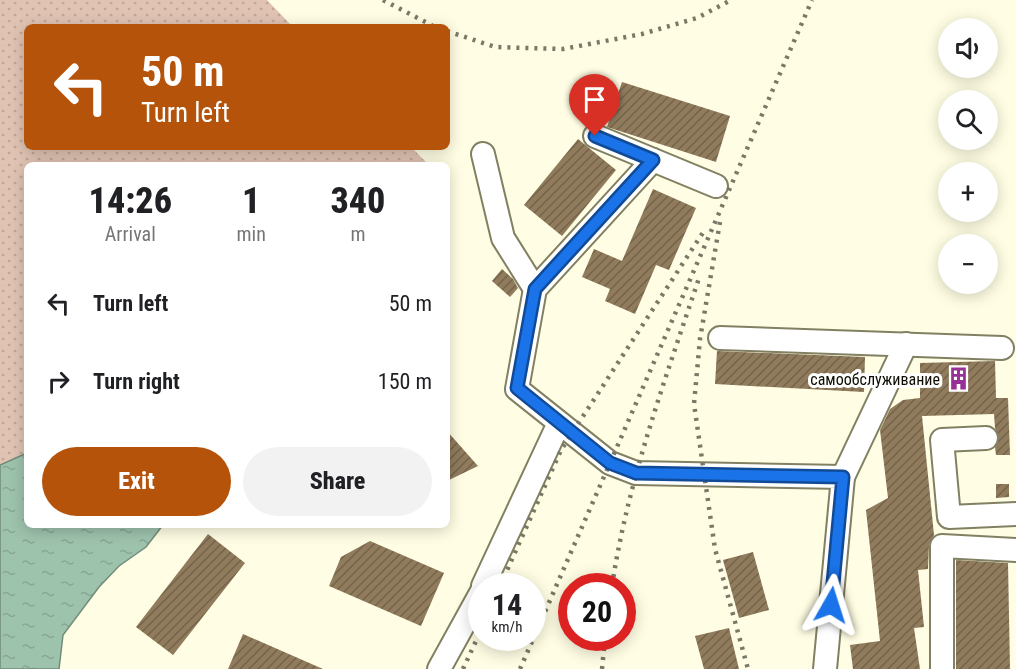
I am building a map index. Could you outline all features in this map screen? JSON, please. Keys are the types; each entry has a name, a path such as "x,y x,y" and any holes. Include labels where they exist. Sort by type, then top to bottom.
{"lane":[{"path":"595,136 716,186"},
{"path":"483,154 503,237 535,289"},
{"path":"653,160 535,289 517,388 610,463 636,473 843,477"},
{"path":"720,338 1002,348"},
{"path":"825,669 843,477 906,344"},
{"path":"489,573 560,423"},
{"path":"986,438 942,440 949,516 1016,514"},
{"path":"942,669 942,546 1016,550"},
{"path":"439,669 468,616"}],"shaded area":[{"path":"0,0 267,0 290,24 24,24 24,150 414,150 426,162 24,162 24,454 0,465"}],"water":[{"path":"24,454 24,528 161,528 146,547 119,566 99,587 63,635 59,669 0,669 0,465"}],"building":[{"path":"622,82 730,116 716,162 607,127"},
{"path":"578,139 616,170 562,236 524,205"},
{"path":"653,189 696,208 669,270 656,265 635,314 605,301 610,289 582,277 594,249 622,261"},
{"path":"502,269 513,279 518,288 510,297 492,281"},
{"path":"717,351 865,357 864,392 715,384"},
{"path":"995,361 996,398 1008,398 1010,455 996,455 995,447 999,438 995,428 994,414 922,416 934,535 929,545 928,569 918,570 924,627 914,628 920,669 853,669 850,645 880,641 866,510 888,498 880,430 890,409 903,400 920,398 920,363"},
{"path":"450,434 478,466 450,480"},
{"path":"996,484 1009,484 1009,497 996,498"},
{"path":"208,534 245,563 173,655 136,627"},
{"path":"370,541 444,573 421,626 329,586 341,557"},
{"path":"753,552 769,610 739,618 723,560"},
{"path":"956,560 1008,563 1010,669 956,669"},
{"path":"729,628 739,669 704,669 695,636"},
{"path":"243,634 323,669 228,669"}],"railway":[{"path":"383,0 429,24"},
{"path":"450,32 495,47 563,49 642,34 697,18 731,0"},
{"path":"520,669 812,0"},
{"path":"720,222 700,339 694,404 715,549 748,669"},
{"path":"506,573 561,450 704,231"},
{"path":"614,573 638,469 699,278"},
{"path":"463,669 471,651"},
{"path":"602,669 604,651"}],"place":[{"name":"самообслуживание","path":"958,379"}],"route":[{"path":"595,136 653,160 535,289 517,388 610,463 636,473 843,477 831,605"}]}
